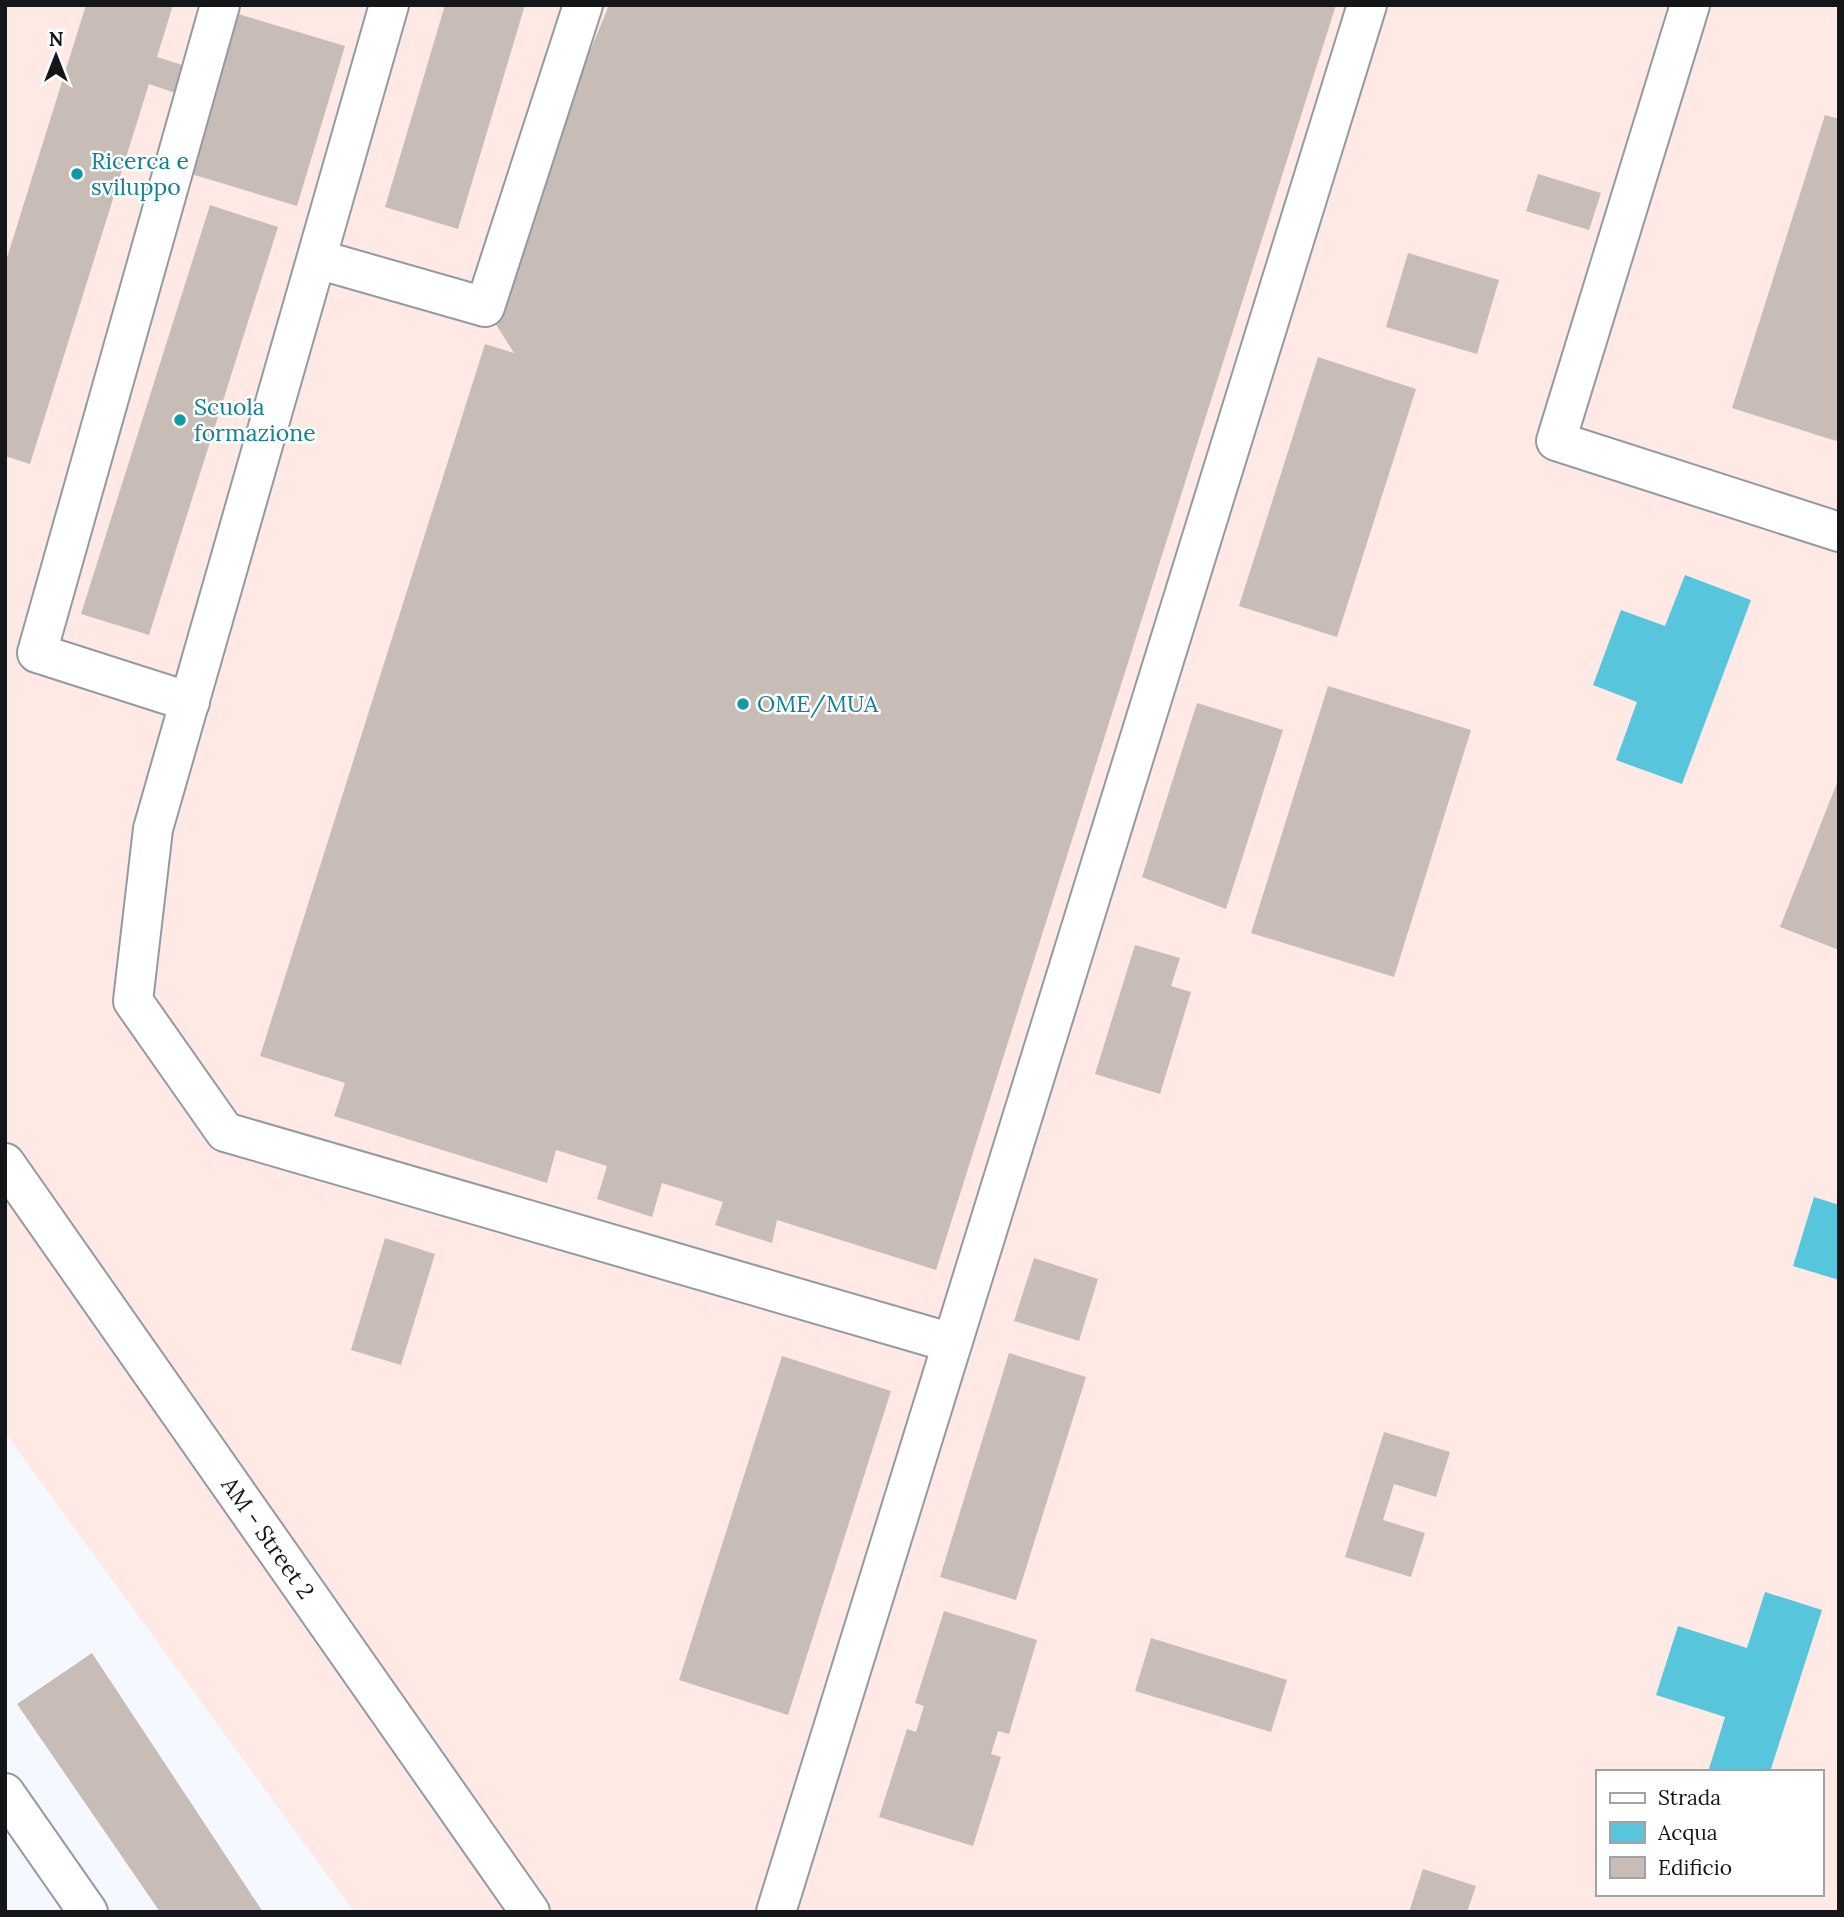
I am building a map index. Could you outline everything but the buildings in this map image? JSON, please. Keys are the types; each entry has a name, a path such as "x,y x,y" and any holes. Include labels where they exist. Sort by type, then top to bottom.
{"street":[{"path":"190,702 37,653 220,5"},
{"path":"389,5 153,829 133,1001 225,1132 952,1343"},
{"path":"317,260 485,307 583,5"},
{"path":"776,1912 1367,5"},
{"path":"1690,5 1556,441 1839,532"},
{"name":"AM - Street 2","path":"5,1163 530,1912"},
{"path":"5,1793 88,1912"}],"shaded area":[{"path":"5,5 1839,5 1839,1912 354,1912 5,1433"}],"water":[{"path":"1685,575 1751,600 1682,784 1616,760 1637,702 1593,685 1621,610 1665,626"},
{"path":"1814,1197 1839,1205 1839,1280 1793,1266"},
{"path":"1765,1592 1822,1610 1771,1770 1709,1770 1725,1717 1656,1695 1678,1626 1747,1648"}],"place":[{"name":"Ricerca e sviluppo","path":"77,174"},
{"name":"Scuola formazione","path":"180,420"},
{"name":"OME/MUA","path":"743,704"}]}
